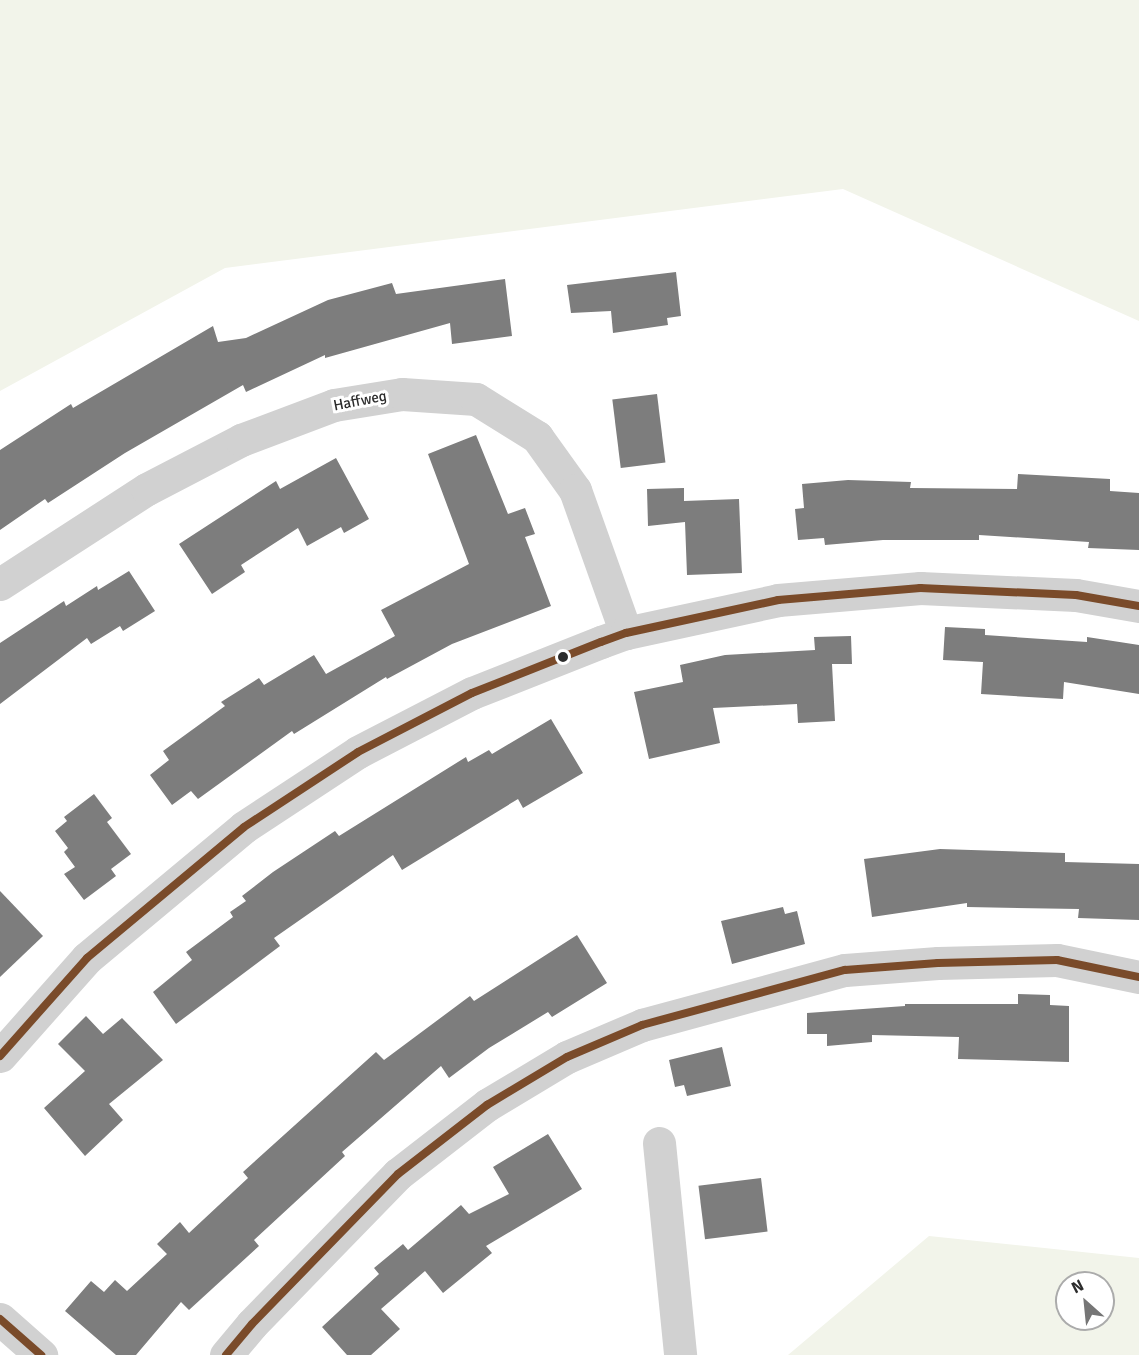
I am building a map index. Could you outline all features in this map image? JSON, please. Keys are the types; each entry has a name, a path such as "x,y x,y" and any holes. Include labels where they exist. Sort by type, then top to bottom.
{"street":[{"name":"Haffweg","path":"0,584 147,489 241,440 334,405 402,394 465,398 476,399 537,437 575,490 626,633"},
{"path":"0,1056 87,958 244,827 358,752 472,693 626,633 778,600 920,588 1076,595 1139,606"},
{"path":"226,1355 252,1324 398,1174 487,1105 567,1057 642,1025 845,970 938,963 1057,960 1139,976"},
{"path":"659,1143 680,1355"},
{"path":"0,1318 41,1355"}],"shaded area":[{"path":"0,0 1139,0 1139,321 843,189 225,268 0,391"},
{"path":"929,1236 1139,1258 1139,1355 788,1355"}],"building":[{"path":"676,272 681,316 667,318 668,325 613,333 611,311 571,313 567,285"},
{"path":"505,279 512,336 452,344 450,323 325,358 325,355 246,392 243,385 125,453 48,503 45,499 0,530 0,450 71,404 73,408 213,326 218,342 246,338 328,300 392,283 396,294"},
{"path":"657,394 665,462 621,468 612,399"},
{"path":"476,435 508,514 525,508 535,534 525,537 551,606 452,644 387,679 386,677 294,734 292,731 198,799 191,791 172,805 150,775 169,760 163,751 225,706 221,702 259,678 264,685 314,655 326,674 395,636 381,610 469,564 428,454"},
{"path":"336,458 369,519 344,533 341,527 307,546 298,528 241,565 245,572 212,594 179,544 276,481 280,489"},
{"path":"1018,474 1110,479 1110,491 1139,493 1139,550 1088,548 1089,542 979,535 979,540 883,540 825,545 824,538 798,540 795,509 804,508 802,484 848,480 911,482 910,488 1017,489"},
{"path":"684,488 684,501 739,499 742,573 687,575 685,522 648,526 647,489"},
{"path":"129,571 155,611 123,631 120,626 91,644 87,638 0,704 0,643 64,601 66,606 97,586 98,590"},
{"path":"945,627 985,629 985,635 1087,642 1087,637 1139,645 1139,694 1064,682 1063,699 981,694 983,662 943,660"},
{"path":"851,636 852,664 832,664 835,721 798,723 797,704 713,708 720,743 649,759 634,692 683,682 680,665 725,655 815,650 814,637"},
{"path":"551,719 583,773 523,808 518,799 402,870 393,855 274,938 280,946 176,1024 153,992 192,960 186,952 233,917 230,912 246,901 242,896 273,872 335,831 339,836 466,757 468,762 489,750 492,754"},
{"path":"94,794 112,818 107,822 131,854 111,869 116,876 84,900 64,874 75,867 64,852 68,848 55,831 67,821 64,817"},
{"path":"940,849 1065,853 1065,862 1139,864 1139,920 1078,918 1079,909 967,907 967,903 872,917 864,859"},
{"path":"0,891 43,936 0,977"},
{"path":"783,907 785,914 797,911 805,944 732,964 721,921"},
{"path":"577,935 607,983 552,1017 548,1012 489,1048 449,1078 441,1066 342,1152 345,1156 254,1240 259,1246 189,1310 181,1302 136,1355 116,1355 65,1311 91,1281 104,1292 115,1280 127,1291 167,1254 157,1244 180,1222 189,1233 248,1178 243,1172 376,1052 384,1060 470,996 474,1001"},
{"path":"1018,994 1050,995 1050,1005 1069,1006 1069,1062 958,1059 959,1037 872,1035 872,1042 827,1046 827,1034 807,1034 807,1013 905,1006 905,1004 1018,1004"},
{"path":"86,1016 103,1034 122,1018 163,1060 109,1104 123,1120 85,1156 44,1108 85,1071 58,1044"},
{"path":"722,1047 731,1086 687,1096 684,1085 675,1087 669,1060"},
{"path":"548,1134 582,1189 486,1246 492,1253 443,1293 425,1271 381,1309 400,1329 371,1355 347,1355 322,1327 379,1274 374,1268 403,1244 408,1250 461,1205 469,1214 509,1194 493,1167"},
{"path":"761,1178 768,1232 705,1239 698,1186"}],"transit line":[{"path":"0,1056 87,958 244,827 358,752 472,693 601,642 626,633 778,600 920,588 1076,595 1139,606"},
{"path":"226,1355 252,1324 398,1174 487,1105 567,1057 642,1025 845,970 938,963 1057,960 1139,977"},
{"path":"0,1319 41,1355"}]}
